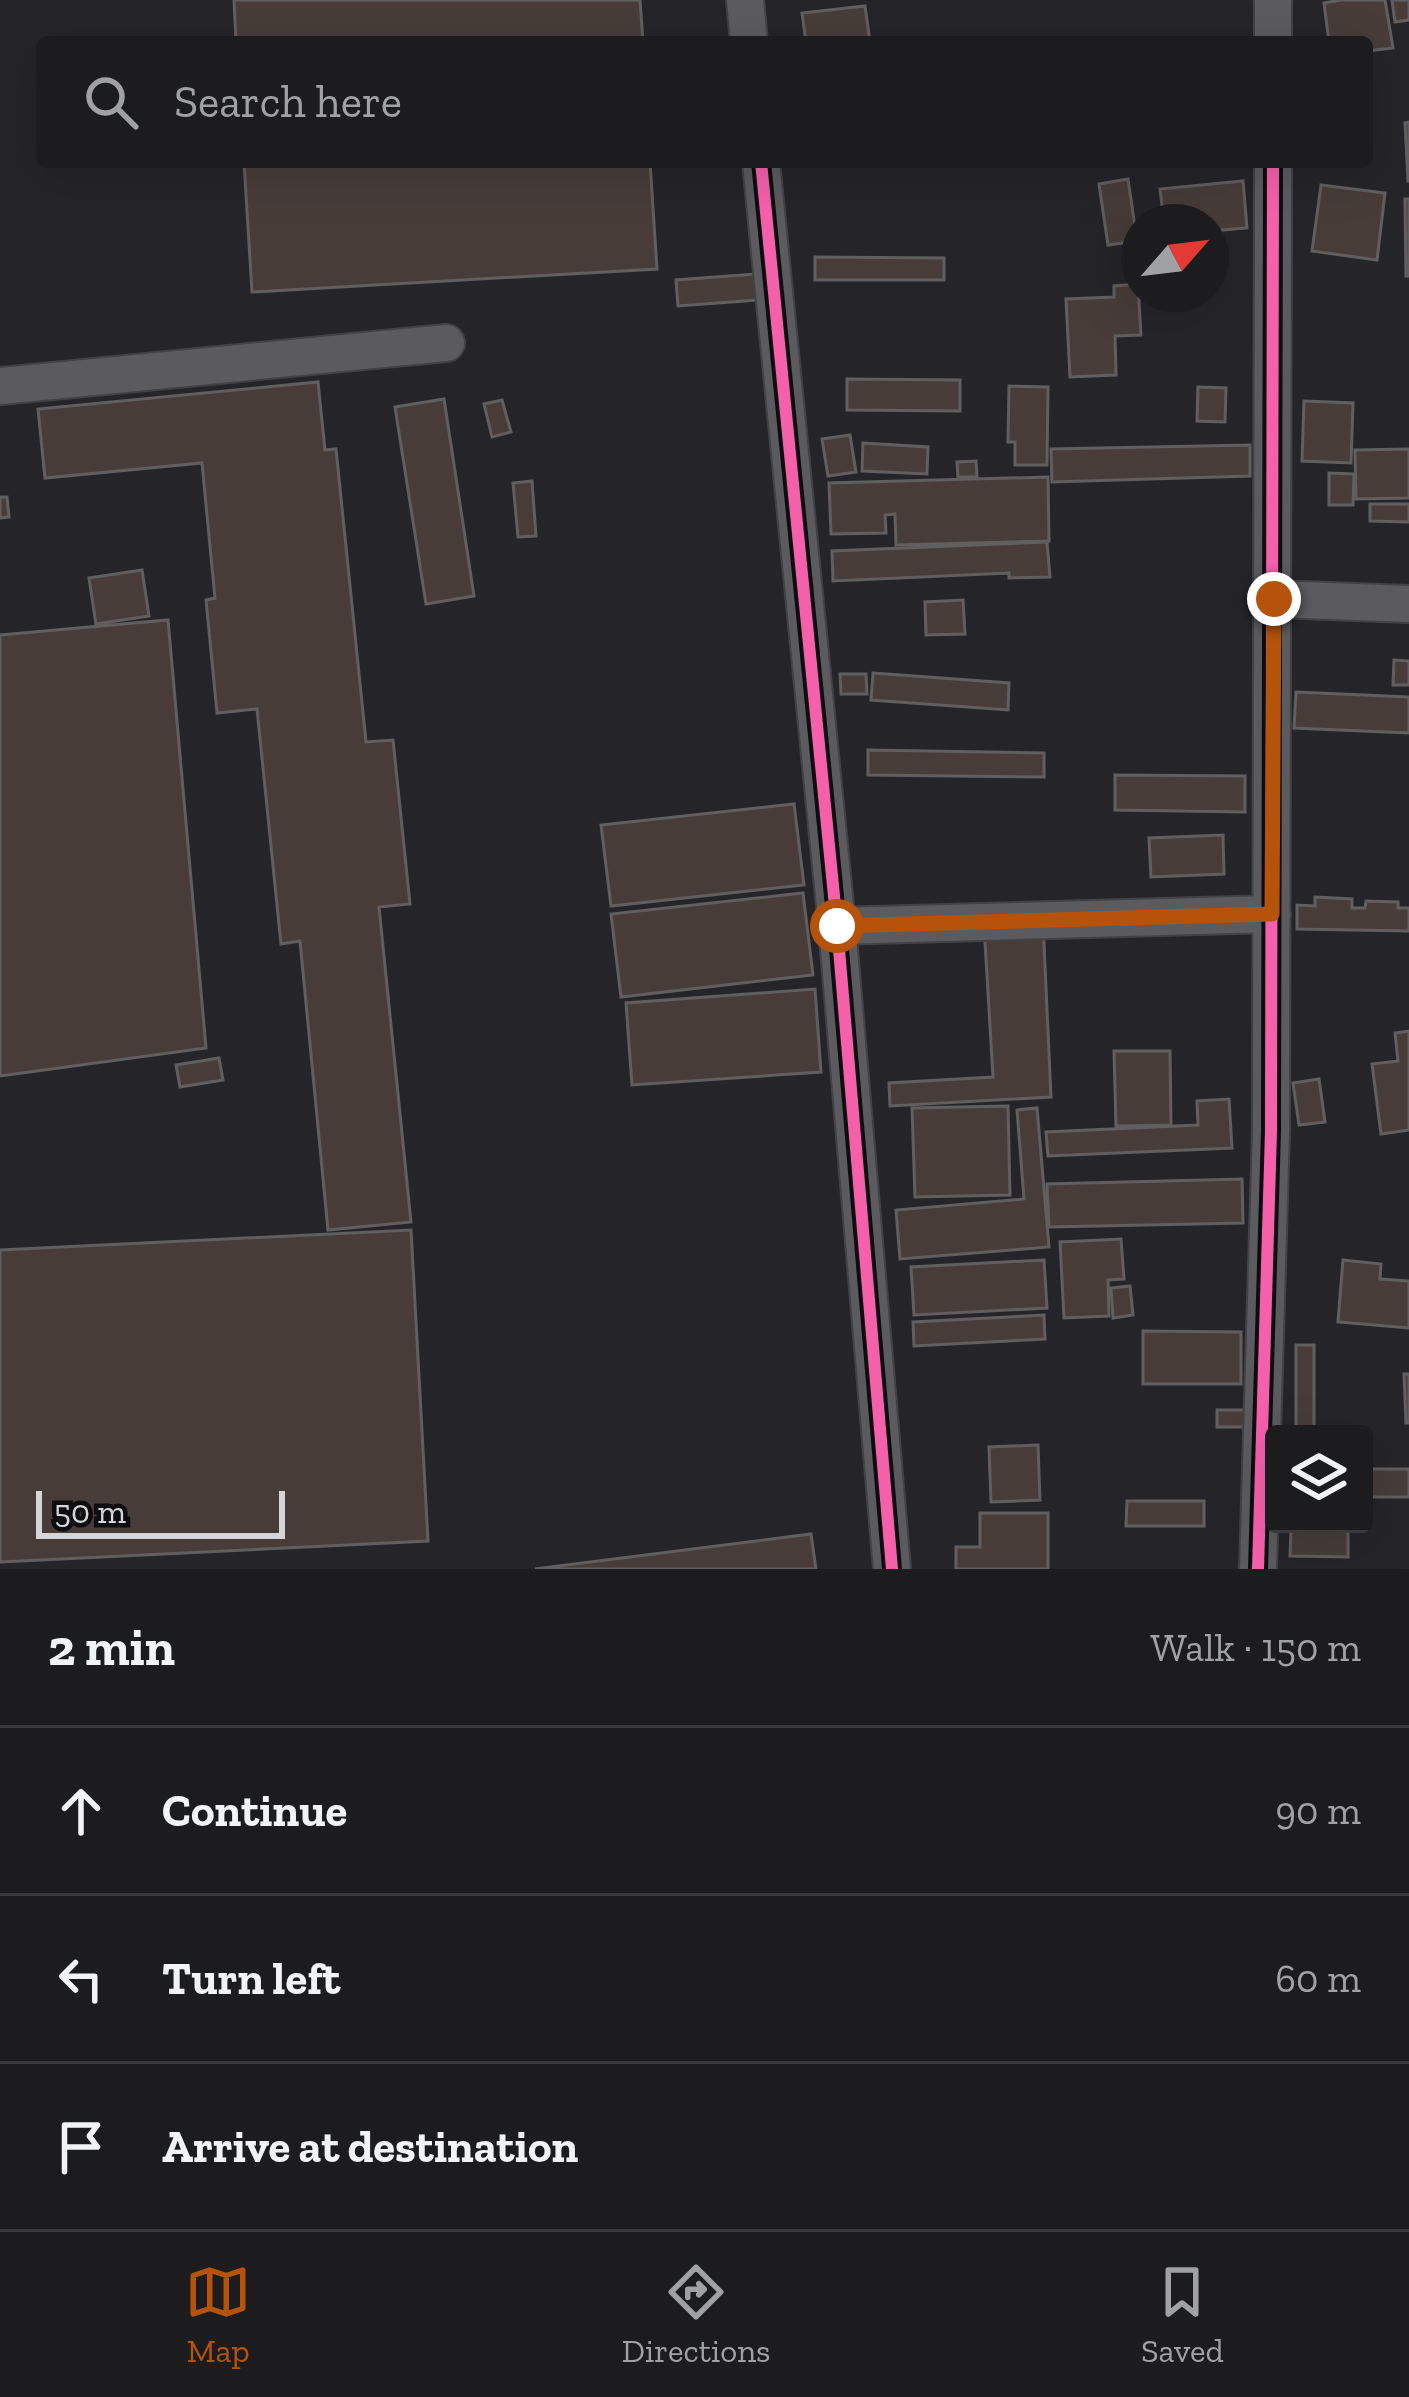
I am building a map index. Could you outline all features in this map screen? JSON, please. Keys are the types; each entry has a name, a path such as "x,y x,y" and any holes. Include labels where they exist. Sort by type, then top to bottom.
{"street":[{"path":"745,0 748,36"},
{"path":"1273,0 1273,36"},
{"path":"762,168 837,926 892,1569"},
{"path":"1258,1569 1271,1131 1274,168"},
{"path":"0,386 446,344"},
{"path":"1274,599 1409,604"},
{"path":"837,926 1272,914"}],"building":[{"path":"234,0 640,0 643,36 236,36"},
{"path":"1385,0 1393,48 1373,50 1373,36 1328,36 1324,3"},
{"path":"1392,0 1409,0 1409,20 1395,22"},
{"path":"865,6 869,36 805,36 802,13"},
{"path":"1409,122 1409,181 1408,181 1405,123"},
{"path":"244,168 650,168 657,269 252,292"},
{"path":"1128,179 1132,204 1121,204 1121,243 1108,245 1099,184"},
{"path":"1243,181 1247,228 1229,230 1229,204 1162,204 1160,189"},
{"path":"1321,185 1385,193 1377,260 1312,251"},
{"path":"1405,199 1409,199 1409,276 1406,276"},
{"path":"815,257 944,258 944,280 815,280"},
{"path":"755,274 757,300 678,306 676,280"},
{"path":"1121,285 1121,312 1140,312 1141,335 1115,336 1116,375 1070,377 1066,299 1114,297 1114,286"},
{"path":"847,379 960,380 960,411 847,410"},
{"path":"318,382 325,450 336,449 366,742 393,740 410,904 379,907 411,1222 328,1230 300,941 281,944 257,709 217,713 206,600 215,598 202,463 45,478 38,409"},
{"path":"1009,386 1048,387 1047,465 1015,465 1015,442 1008,442"},
{"path":"1198,387 1226,388 1225,422 1197,421"},
{"path":"444,399 474,596 426,604 395,407"},
{"path":"502,400 511,432 492,437 484,404"},
{"path":"1304,401 1353,403 1351,463 1302,461"},
{"path":"850,435 856,472 828,476 822,439"},
{"path":"863,443 928,447 927,474 862,471"},
{"path":"1250,445 1250,476 1052,482 1051,449"},
{"path":"1409,449 1409,498 1356,499 1355,450"},
{"path":"976,461 977,477 958,477 957,462"},
{"path":"1329,473 1354,474 1353,505 1329,505"},
{"path":"1048,477 1049,541 896,545 895,514 885,515 886,533 831,534 829,483"},
{"path":"532,481 536,536 518,537 513,483"},
{"path":"0,497 7,497 9,517 0,518"},
{"path":"1370,504 1409,504 1409,522 1370,521"},
{"path":"1047,542 1050,577 1009,578 1009,573 833,581 832,551"},
{"path":"142,570 149,616 96,624 89,578"},
{"path":"963,600 965,634 926,635 925,602"},
{"path":"168,620 206,1048 0,1076 0,635"},
{"path":"1394,660 1409,661 1409,685 1393,685"},
{"path":"873,673 1009,683 1008,710 871,700"},
{"path":"840,674 866,674 867,694 841,694"},
{"path":"1296,692 1409,697 1409,733 1294,728"},
{"path":"868,750 1044,753 1044,777 868,775"},
{"path":"1115,775 1245,776 1245,812 1115,810"},
{"path":"794,804 804,885 611,906 601,825"},
{"path":"1223,835 1224,874 1151,877 1149,838"},
{"path":"803,893 813,975 621,997 611,914"},
{"path":"1315,897 1352,899 1352,908 1365,908 1366,901 1398,902 1398,908 1409,908 1409,931 1297,929 1297,905 1315,906"},
{"path":"1043,922 1051,1097 890,1106 889,1083 993,1077 984,925"},
{"path":"815,989 821,1072 632,1085 626,1003"},
{"path":"1409,1031 1409,1130 1381,1134 1372,1064 1398,1061 1395,1033"},
{"path":"1114,1051 1170,1051 1171,1125 1116,1126"},
{"path":"219,1058 223,1080 180,1087 176,1065"},
{"path":"1319,1079 1325,1122 1299,1125 1293,1083"},
{"path":"1229,1099 1232,1148 1048,1156 1046,1132 1198,1125 1197,1101"},
{"path":"1008,1106 1010,1195 915,1197 912,1108"},
{"path":"1037,1108 1049,1247 900,1259 896,1210 1024,1199 1017,1110"},
{"path":"1242,1179 1243,1223 1049,1227 1047,1184"},
{"path":"411,1230 428,1541 0,1562 0,1250"},
{"path":"1121,1239 1124,1279 1108,1280 1109,1316 1064,1318 1060,1242"},
{"path":"1044,1260 1047,1308 914,1315 911,1267"},
{"path":"1343,1260 1381,1264 1380,1279 1409,1281 1409,1328 1338,1322"},
{"path":"1130,1286 1133,1315 1113,1318 1111,1288"},
{"path":"1044,1315 1045,1339 914,1346 913,1322"},
{"path":"1143,1331 1241,1332 1241,1384 1143,1384"},
{"path":"1296,1345 1314,1345 1314,1425 1296,1425"},
{"path":"1404,1374 1409,1374 1409,1423 1406,1423"},
{"path":"1217,1410 1246,1410 1245,1427 1217,1427"},
{"path":"1038,1445 1040,1500 991,1502 989,1447"},
{"path":"1373,1469 1409,1469 1409,1497 1373,1497"},
{"path":"1127,1501 1204,1501 1204,1526 1126,1526"},
{"path":"980,1513 1048,1513 1048,1569 956,1569 956,1547 980,1547"},
{"path":"1291,1533 1348,1533 1348,1557 1290,1556"},
{"path":"811,1534 816,1569 535,1569"}],"cycle path":[{"path":"762,168 837,926 892,1569"},
{"path":"1258,1569 1271,1131 1273,168"}],"route":[{"path":"837,926 1272,914 1274,599"}]}
